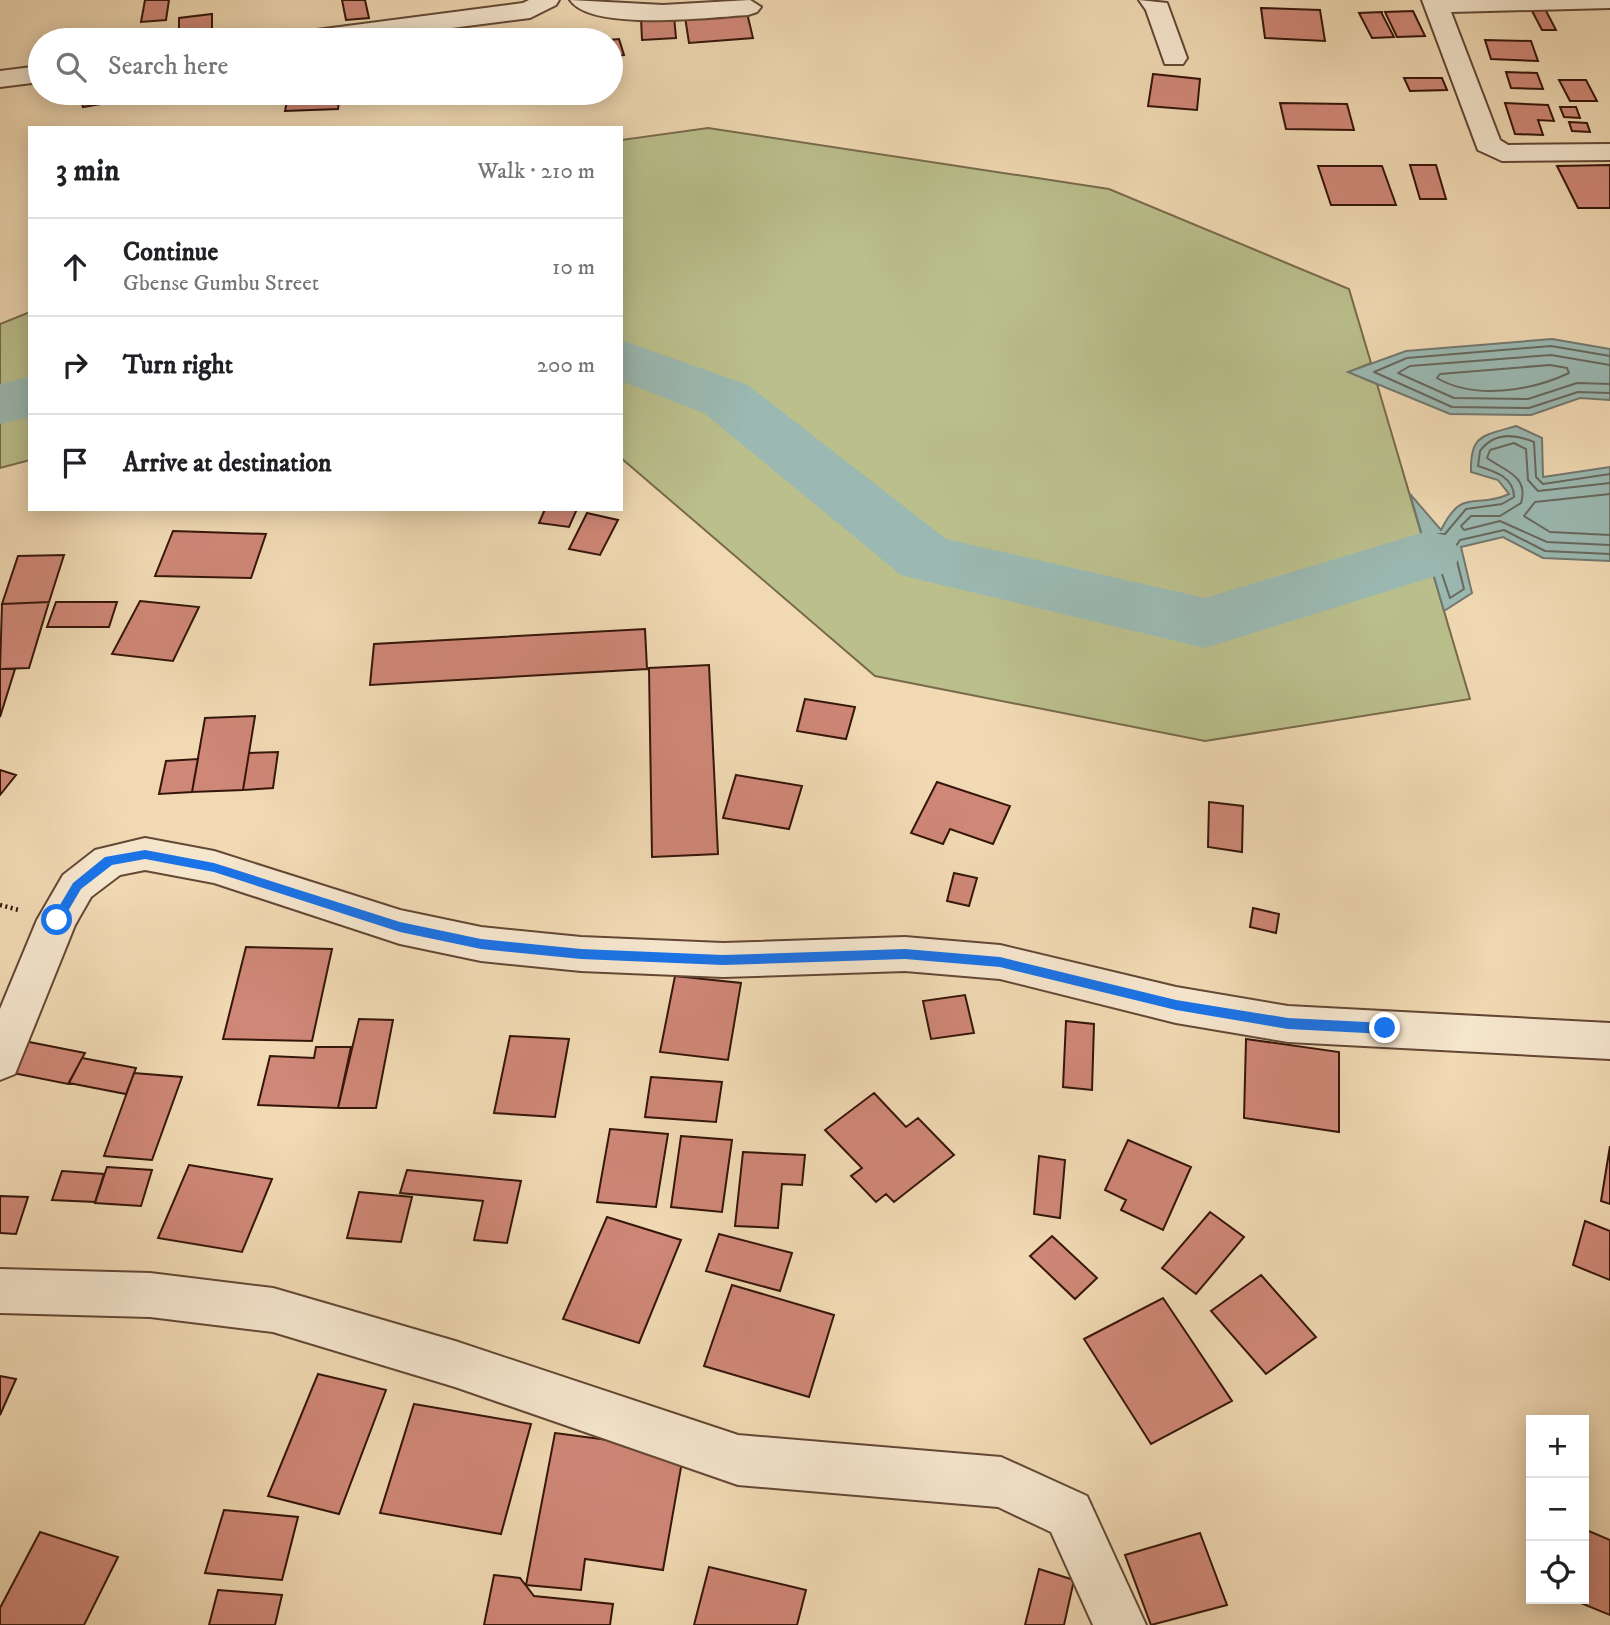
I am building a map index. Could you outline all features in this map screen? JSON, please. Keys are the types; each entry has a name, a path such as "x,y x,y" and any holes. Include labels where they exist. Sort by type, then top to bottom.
{"street":[{"path":"393,28 530,10 547,0"},
{"path":"582,0 591,5 624,11 748,7"},
{"path":"1151,0 1158,8 1174,58"},
{"path":"1610,1 1435,2 1488,145 1502,153 1610,152"},
{"path":"0,79 28,76"},
{"path":"0,1061 57,920 77,886 109,861 145,854 214,867 400,927 481,944 581,954 723,960 905,954 1000,962 1176,1005 1288,1024 1610,1041"},
{"path":"0,1291 150,1295 272,1310 455,1364 738,1460 1001,1482 1069,1514 1120,1625"}],"green space":[{"path":"708,128 1109,189 1349,289 1371,363 1349,372 1377,384 1470,699 1205,741 875,676 623,460 623,140"},
{"path":"28,313 28,461 0,468 0,324"}],"water":[{"path":"1552,339 1610,349 1610,400 1580,398 1531,415 1450,414 1348,372 1406,351"},
{"path":"1516,426 1542,438 1543,477 1610,467 1610,561 1543,558 1503,537 1461,547 1472,593 1444,611 1410,494 1441,530 1449,516 1463,503 1509,494 1498,480 1471,472 1471,460 1476,443 1481,438"}],"building":[{"path":"145,0 169,0 166,20 141,22"},
{"path":"342,0 365,0 369,18 346,20"},
{"path":"1530,7 1544,7 1556,30 1542,30"},
{"path":"1261,8 1320,10 1325,41 1265,38"},
{"path":"1413,11 1425,36 1397,37 1385,12"},
{"path":"1382,12 1394,37 1372,38 1359,13"},
{"path":"747,13 753,38 689,43 685,17"},
{"path":"212,14 212,28 179,28 179,18"},
{"path":"674,16 676,38 642,40 641,18"},
{"path":"1485,40 1531,41 1538,61 1491,59"},
{"path":"1506,72 1537,73 1543,89 1511,88"},
{"path":"1153,74 1200,79 1197,110 1148,106"},
{"path":"1404,78 1442,78 1447,90 1410,91"},
{"path":"1559,80 1586,80 1597,101 1570,101"},
{"path":"1280,103 1347,104 1354,130 1286,129"},
{"path":"1505,103 1548,105 1554,121 1538,120 1543,135 1515,134"},
{"path":"286,105 338,105 338,109 285,111"},
{"path":"1560,107 1576,107 1580,118 1564,117"},
{"path":"1569,122 1587,123 1590,132 1572,131"},
{"path":"1410,165 1436,165 1446,199 1420,199"},
{"path":"1610,165 1610,208 1578,208 1557,166"},
{"path":"1318,166 1382,166 1396,205 1331,205"},
{"path":"544,511 576,511 569,527 539,523"},
{"path":"587,513 618,520 600,555 569,549"},
{"path":"173,531 266,534 251,578 155,576"},
{"path":"64,555 49,602 2,604 18,556"},
{"path":"140,601 199,607 173,661 112,654"},
{"path":"49,602 29,668 0,669 2,604"},
{"path":"56,602 117,602 109,627 47,627"},
{"path":"645,629 647,669 370,685 374,644"},
{"path":"709,665 718,854 652,857 649,668"},
{"path":"0,669 15,669 0,717"},
{"path":"805,699 855,707 846,739 797,731"},
{"path":"255,716 243,790 192,792 205,718"},
{"path":"278,752 273,788 243,790 249,753"},
{"path":"198,759 192,792 159,794 166,761"},
{"path":"0,770 16,775 0,795"},
{"path":"736,775 802,786 789,829 723,818"},
{"path":"937,782 1010,806 993,844 950,829 943,844 911,833"},
{"path":"1209,802 1243,806 1242,852 1208,847"},
{"path":"954,873 977,878 969,906 947,901"},
{"path":"1253,908 1279,914 1276,933 1250,927"},
{"path":"246,947 332,949 312,1041 223,1039"},
{"path":"675,976 741,983 728,1060 660,1052"},
{"path":"965,995 974,1033 931,1039 923,1001"},
{"path":"359,1019 393,1020 376,1108 338,1108"},
{"path":"1066,1021 1094,1024 1092,1090 1063,1087"},
{"path":"510,1036 569,1039 555,1117 494,1113"},
{"path":"1246,1039 1339,1052 1339,1132 1244,1118"},
{"path":"24,1041 85,1053 68,1084 8,1072"},
{"path":"316,1047 351,1047 338,1108 258,1105 270,1056 314,1058"},
{"path":"82,1058 136,1068 126,1094 69,1083"},
{"path":"134,1073 182,1077 152,1160 104,1156"},
{"path":"651,1077 722,1082 716,1122 645,1117"},
{"path":"874,1093 906,1127 918,1118 954,1155 894,1202 886,1194 876,1202 851,1176 862,1168 825,1130"},
{"path":"610,1129 668,1134 656,1207 597,1202"},
{"path":"681,1136 732,1140 722,1212 671,1207"},
{"path":"1128,1140 1191,1167 1163,1230 1121,1210 1126,1200 1105,1190"},
{"path":"1610,1146 1610,1204 1601,1201"},
{"path":"743,1152 805,1155 802,1185 782,1184 778,1228 735,1226"},
{"path":"1039,1156 1065,1160 1060,1218 1034,1214"},
{"path":"189,1165 272,1179 242,1252 158,1238"},
{"path":"107,1167 152,1170 141,1206 95,1203"},
{"path":"407,1170 521,1181 507,1243 474,1240 483,1201 400,1193"},
{"path":"62,1171 104,1174 95,1202 52,1200"},
{"path":"359,1192 412,1197 401,1242 347,1238"},
{"path":"0,1196 28,1197 16,1234 0,1233"},
{"path":"1210,1212 1244,1237 1196,1294 1162,1268"},
{"path":"607,1217 681,1240 639,1343 563,1319"},
{"path":"1585,1221 1610,1231 1610,1280 1573,1265"},
{"path":"719,1234 792,1253 780,1291 706,1271"},
{"path":"1052,1236 1097,1278 1075,1299 1030,1256"},
{"path":"1261,1275 1316,1337 1266,1374 1211,1311"},
{"path":"732,1285 834,1315 809,1397 704,1366"},
{"path":"1163,1298 1232,1401 1151,1444 1084,1339"},
{"path":"318,1374 386,1390 339,1514 268,1496"},
{"path":"0,1376 16,1379 0,1415"},
{"path":"414,1404 531,1424 501,1534 380,1513"},
{"path":"555,1433 684,1450 663,1570 585,1559 581,1590 526,1585"},
{"path":"224,1510 298,1517 282,1580 205,1573"},
{"path":"1589,1531 1610,1540 1610,1615 1583,1604 1589,1604"},
{"path":"40,1532 118,1557 84,1625 0,1625 0,1608"},
{"path":"1200,1533 1227,1605 1151,1625 1125,1555"},
{"path":"709,1567 806,1590 797,1625 694,1625"},
{"path":"1039,1569 1074,1580 1064,1625 1025,1625"},
{"path":"494,1575 520,1578 534,1596 613,1604 610,1625 484,1625"},
{"path":"218,1590 282,1595 275,1625 209,1625"}],"waterway":[{"path":"623,360 726,399 925,558 1205,623 1428,554"},
{"path":"0,404 28,397"}],"route":[{"path":"57,920 77,886 109,861 145,854 214,867 400,927 481,944 581,954 723,960 905,954 1000,962 1176,1005 1288,1024 1385,1028"}]}
